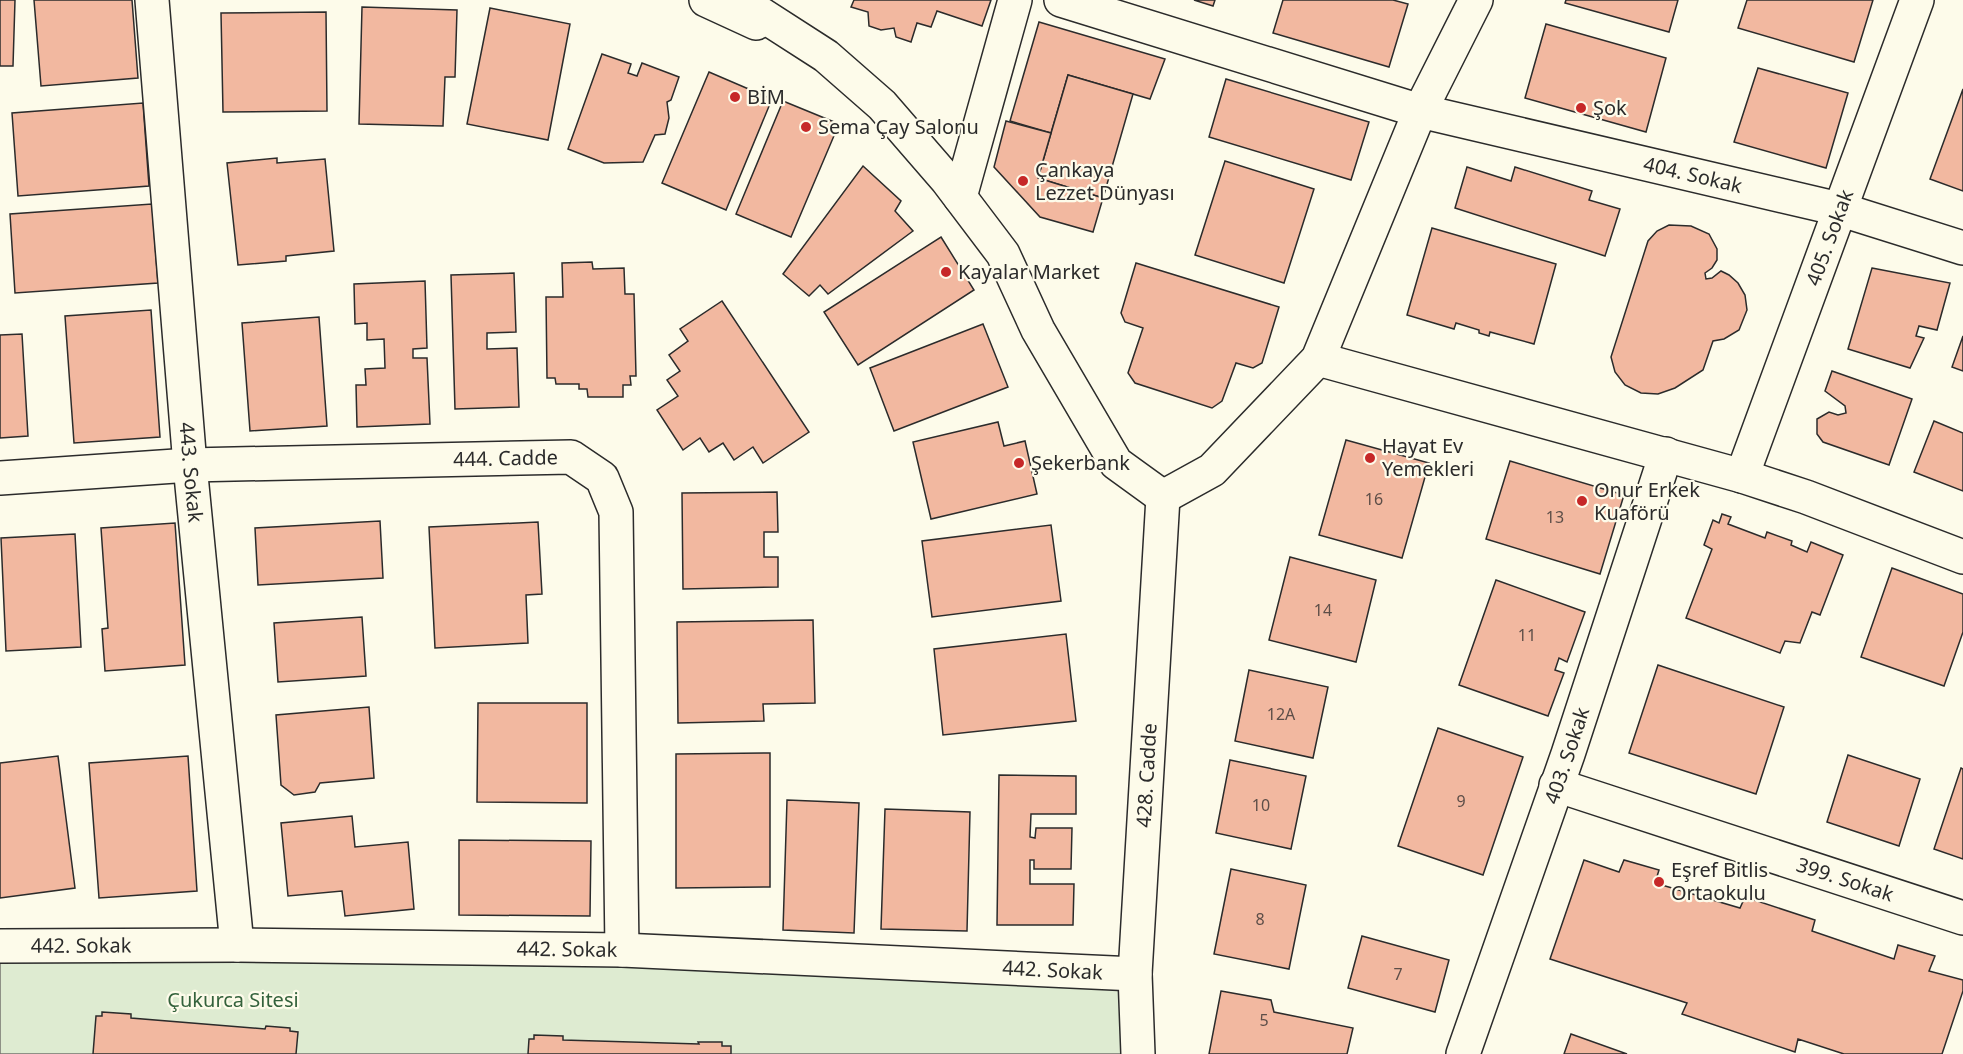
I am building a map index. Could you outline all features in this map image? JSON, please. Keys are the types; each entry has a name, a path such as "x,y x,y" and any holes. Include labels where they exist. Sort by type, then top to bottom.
{"street":[{"name":"443. Sokak","path":"152,0 190,465 237,945"},
{"path":"706,0 826,56"},
{"path":"739,0 826,56 882,105 960,197 1003,254 1038,330 1116,463 1163,497 1212,470 1317,359 1420,111 1476,0"},
{"path":"960,197 1015,0"},
{"name":"404. Sokak","path":"1061,0 1420,111 1839,209 1963,248"},
{"name":"405. Sokak","path":"1742,476 1917,0"},
{"path":"1317,359 1742,476 1806,497 1963,557"},
{"name":"403. Sokak","path":"1463,1054 1556,785 1666,454"},
{"name":"444. Cadde","path":"0,478 190,465 571,457 602,478 616,512 622,950"},
{"name":"428. Cadde","path":"1138,1054 1135,974 1163,497"},
{"name":"399. Sokak","path":"1556,785 1963,918"},
{"name":"442. Sokak","path":"0,946 237,945 622,950 1135,974"}],"green space":[{"name":"Çukurca Sitesi","path":"0,946 1135,974 1138,1054 0,1054"}],"building":[{"path":"0,0 15,0 13,66 0,66"},
{"path":"34,0 132,0 138,78 41,86"},
{"path":"854,0 991,0 982,26 937,11 931,27 917,23 911,42 896,37 894,28 881,30 869,26 868,12 851,7"},
{"path":"1194,0 1215,0 1213,6"},
{"path":"1283,0 1393,0 1408,4 1389,67 1273,33"},
{"path":"1566,0 1678,0 1669,32 1565,3"},
{"path":"1747,0 1873,0 1854,62 1738,28"},
{"path":"362,7 457,10 455,77 445,77 443,126 359,124"},
{"path":"490,8 570,24 548,140 467,124"},
{"path":"326,12 327,111 223,112 221,13"},
{"path":"1039,22 1165,59 1150,99 1068,75 1051,133 1010,121"},
{"path":"1546,24 1666,58 1646,132 1525,98"},
{"path":"602,54 631,64 628,73 637,76 642,63 679,77 671,100 667,102 669,118 665,134 655,135 643,162 604,163 568,149"},
{"path":"1758,68 1848,93 1826,168 1734,142"},
{"path":"709,72 772,99 726,210 662,183"},
{"path":"1068,75 1133,94 1103,198 1038,178"},
{"path":"1226,79 1369,122 1351,180 1209,137"},
{"path":"1963,89 1963,191 1930,179"},
{"path":"783,101 839,124 791,237 736,214"},
{"path":"143,103 149,186 18,196 12,113"},
{"path":"1006,121 1051,133 1038,178 1103,198 1093,232 1040,217 994,167"},
{"path":"277,158 277,163 325,159 334,251 286,256 286,261 238,265 227,163"},
{"path":"1225,161 1314,189 1284,283 1195,255"},
{"path":"863,166 901,201 895,211 913,231 828,294 820,285 809,296 783,274"},
{"path":"1467,167 1511,181 1515,167 1592,191 1589,200 1620,209 1605,256 1455,208"},
{"path":"152,204 158,283 15,293 10,214"},
{"path":"1669,225 1691,226 1709,234 1717,249 1717,260 1705,273 1706,279 1712,278 1721,271 1729,275 1738,283 1745,295 1747,310 1739,330 1724,339 1713,341 1703,370 1675,388 1658,394 1641,393 1625,385 1615,372 1611,357 1648,241 1657,231"},
{"path":"1432,228 1556,264 1534,344 1490,332 1489,336 1479,333 1479,330 1456,323 1454,329 1407,315"},
{"path":"941,237 974,290 858,365 824,312"},
{"path":"592,262 593,269 624,268 625,294 634,294 636,376 630,376 631,385 623,385 623,397 588,397 587,389 579,389 579,384 556,384 555,378 547,378 546,297 563,297 562,263"},
{"path":"1136,263 1279,307 1262,363 1253,368 1236,363 1222,401 1212,408 1135,383 1128,373 1143,328 1125,322 1121,313"},
{"path":"1872,268 1950,283 1937,330 1919,326 1916,336 1924,338 1910,368 1848,349"},
{"path":"514,273 516,332 487,333 487,349 517,348 519,407 455,409 451,275"},
{"path":"425,281 427,348 413,349 413,358 427,358 430,424 357,427 356,385 366,385 365,369 385,368 384,339 367,340 367,323 355,324 354,284"},
{"path":"722,301 809,432 763,463 753,447 734,460 723,443 709,452 700,438 683,450 657,410 678,396 667,380 680,371 669,355 688,341 680,329"},
{"path":"151,310 160,437 74,443 65,316"},
{"path":"319,317 327,426 250,431 242,323"},
{"path":"983,324 1008,387 894,431 870,368"},
{"path":"22,334 28,436 0,438 0,335"},
{"path":"1963,336 1963,371 1952,367"},
{"path":"1832,371 1912,399 1889,465 1823,442 1817,434 1817,419 1829,412 1838,415 1846,413 1845,406 1825,391"},
{"path":"1934,421 1963,433 1963,491 1914,472"},
{"path":"998,422 1004,446 1025,441 1037,494 931,519 913,442"},
{"path":"1346,440 1429,463 1402,558 1319,535"},
{"path":"1510,461 1624,495 1600,574 1486,539"},
{"path":"777,492 778,532 764,532 764,557 778,557 778,587 683,589 682,493"},
{"path":"1722,514 1731,517 1728,524 1765,538 1767,532 1792,541 1791,545 1807,552 1811,542 1843,555 1820,615 1812,612 1800,643 1785,641 1780,653 1686,618 1712,549 1704,545 1713,520 1719,523"},
{"path":"380,521 383,578 258,585 255,528"},
{"path":"538,522 542,594 526,595 528,643 435,648 429,527"},
{"path":"175,523 185,665 105,671 102,629 108,628 101,528"},
{"path":"1051,525 1061,601 932,617 922,541"},
{"path":"75,534 81,647 6,651 1,538"},
{"path":"1290,557 1376,580 1356,662 1269,640"},
{"path":"1892,568 1963,594 1963,632 1944,686 1861,657"},
{"path":"1496,580 1585,612 1567,662 1559,658 1555,670 1564,673 1548,716 1459,685"},
{"path":"362,617 366,676 278,682 274,623"},
{"path":"813,620 815,703 763,704 764,721 678,723 677,622"},
{"path":"1066,634 1076,721 943,735 934,649"},
{"path":"1658,665 1784,707 1756,794 1629,753"},
{"path":"1249,670 1328,687 1313,758 1235,741"},
{"path":"478,703 587,703 587,803 477,802"},
{"path":"369,707 374,778 320,783 315,792 294,795 281,785 276,715"},
{"path":"1438,728 1523,757 1483,875 1398,846"},
{"path":"770,753 770,887 676,888 676,754"},
{"path":"1848,755 1920,779 1899,846 1827,822"},
{"path":"58,756 75,888 0,898 0,763"},
{"path":"188,756 197,891 99,898 89,763"},
{"path":"1230,760 1306,776 1291,849 1216,833"},
{"path":"1961,768 1963,769 1963,859 1934,849"},
{"path":"999,775 1076,776 1076,814 1031,814 1030,837 1035,838 1036,828 1072,828 1071,869 1034,869 1034,860 1030,860 1030,884 1074,884 1073,925 997,925"},
{"path":"787,800 859,803 854,933 783,930"},
{"path":"885,809 970,812 967,931 881,929"},
{"path":"352,816 355,847 408,842 414,909 345,916 342,891 288,896 281,823"},
{"path":"459,840 591,841 590,916 459,915"},
{"path":"1584,860 1619,872 1624,860 1659,870 1655,883 1740,908 1745,897 1815,920 1812,931 1894,959 1898,945 1935,956 1929,971 1963,980 1963,991 1942,1054 1844,1054 1798,1039 1795,1052 1682,1014 1687,1003 1550,959"},
{"path":"1231,869 1306,885 1289,969 1214,954"},
{"path":"1362,936 1449,960 1435,1012 1348,988"},
{"path":"1221,991 1271,1000 1274,1012 1353,1028 1347,1054 1209,1054"},
{"path":"102,1012 131,1014 131,1018 265,1029 266,1026 290,1028 290,1031 298,1032 296,1054 93,1054 96,1016 102,1016"},
{"path":"1571,1034 1627,1054 1564,1054"},
{"path":"534,1035 563,1036 563,1040 699,1044 698,1042 722,1042 722,1046 731,1046 731,1054 528,1054 529,1039 534,1039"}],"place":[{"name":"BİM","path":"735,97"},
{"name":"Şok","path":"1581,108"},
{"name":"Sema Çay Salonu","path":"806,127"},
{"name":"Çankaya Lezzet Dünyası","path":"1023,181"},
{"name":"Kayalar Market","path":"946,272"},
{"name":"Hayat Ev Yemekleri","path":"1370,458"},
{"name":"Şekerbank","path":"1019,463"},
{"name":"Onur Erkek Kuaförü","path":"1582,501"},
{"name":"Eşref Bitlis Ortaokulu","path":"1659,882"}]}
